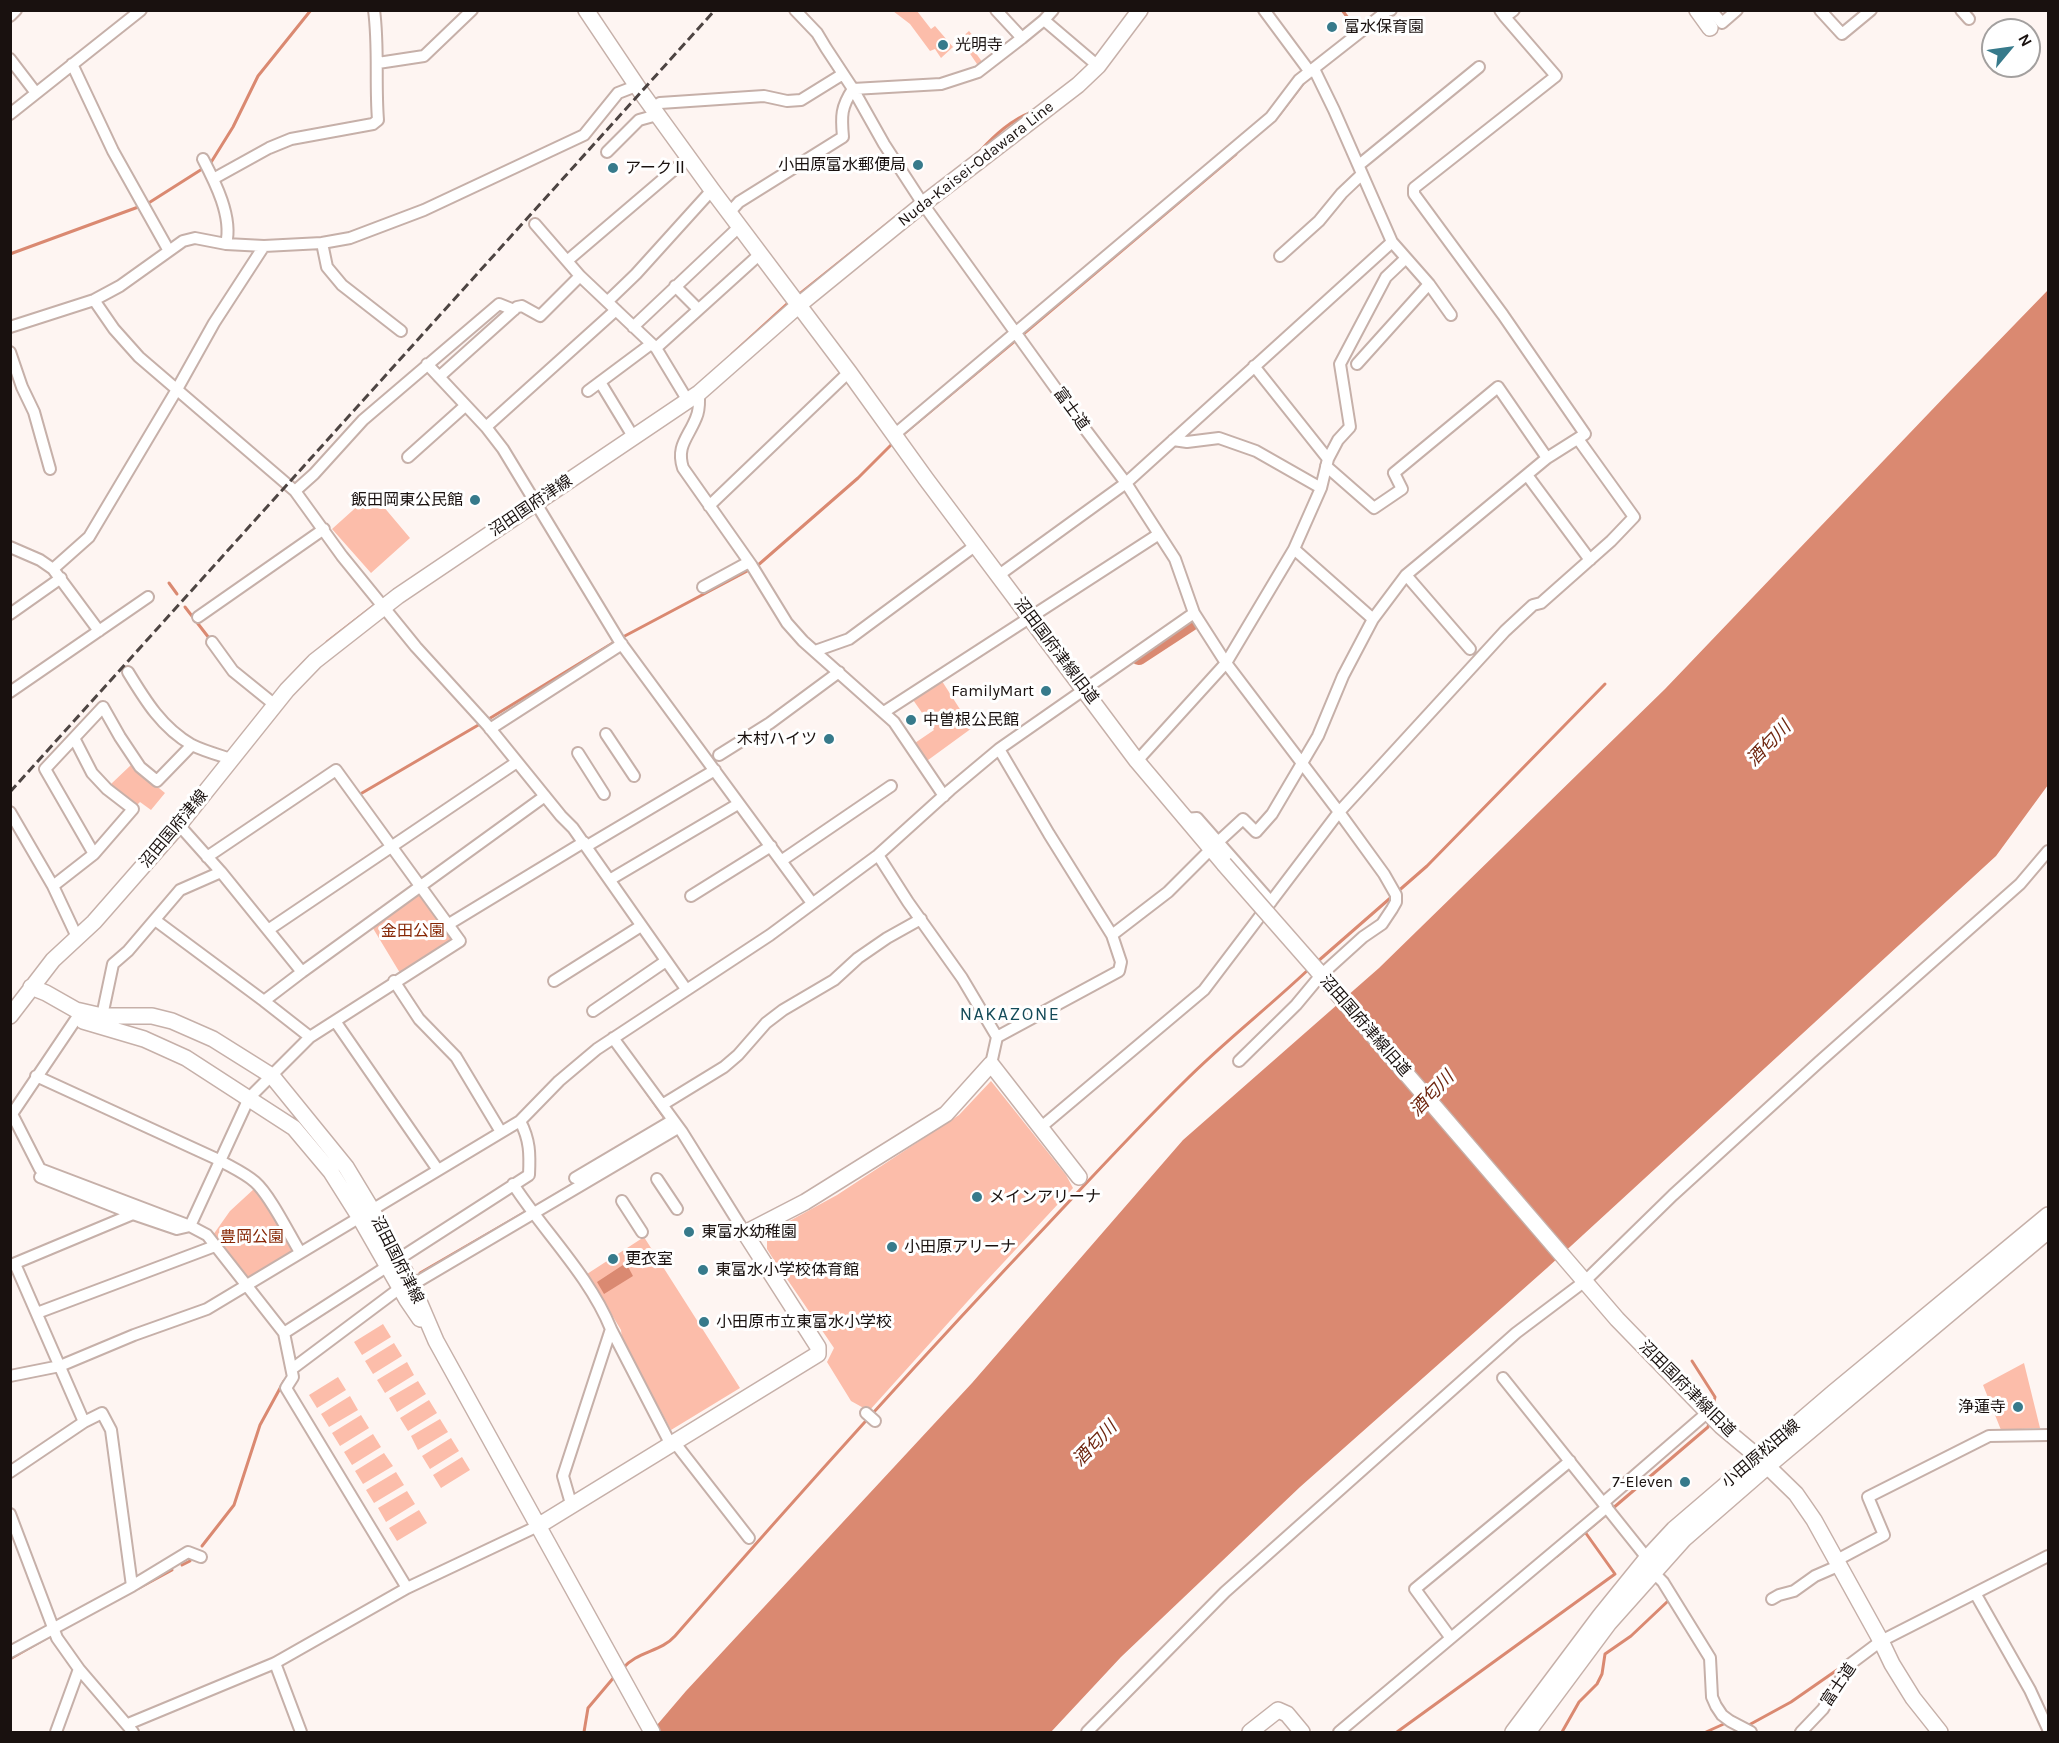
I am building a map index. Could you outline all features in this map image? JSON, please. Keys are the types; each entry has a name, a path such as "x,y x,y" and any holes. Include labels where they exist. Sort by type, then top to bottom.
{"main road":[{"path":"586,10 636,86 799,305"},
{"name":"Nuda-Kaisei-Odawara Line","path":"799,305 921,200 1078,85 1140,10"},
{"path":"1696,10 1710,28"},
{"name":"沼田国府津線旧道","path":"799,305 1137,761 1185,819 1215,846 1224,864 1584,1281 1666,1371 1796,1494 1814,1520 1892,1664 1913,1698 1940,1732"},
{"name":"沼田国府津線","path":"31,987 53,960 94,922 179,825 275,705 315,661 383,606 693,397 799,305"},
{"path":"10,1016 31,987"},
{"name":"沼田国府津線","path":"31,987 76,1010 102,1016 152,1016 172,1021 213,1039 272,1076 346,1167 366,1214 393,1261 412,1284 436,1341 652,1732"},
{"name":"沼田国府津線","path":"31,987 40,1001 59,1013 144,1039 176,1053 294,1128 366,1214"},
{"path":"538,1526 818,1354 818,1347 745,1233 805,1202 946,1114 991,1064 1079,1177"},
{"name":"小田原松田線","path":"1513,1732 1600,1616 1650,1565 1684,1539 1763,1461 2049,1215"},
{"name":"小田原松田線","path":"1763,1461 2049,1231"},
{"name":"小田原松田線","path":"1528,1732 1650,1565"},
{"path":"1250,1732 1278,1710 1287,1714 1302,1732"}],"street":[{"path":"10,16 16,10"},
{"path":"10,114 141,10"},
{"path":"226,244 228,236 225,214 208,168 291,139 373,124 378,120 376,84 378,37 374,10"},
{"path":"378,63 424,56 472,10"},
{"path":"996,10 1022,38"},
{"path":"729,213 739,202 843,137 841,116 845,102 853,89 941,84 978,72 1044,20 1053,10"},
{"path":"1264,10 1312,70 1392,242 1429,284 1451,315"},
{"path":"897,440 1271,117 1299,80 1391,10"},
{"path":"1711,10 1722,23 1737,10"},
{"path":"1820,10 1842,34 1871,10"},
{"name":"富士道","path":"796,11 817,33 853,89 884,144 921,200 1126,483 1175,559 1194,613 1226,663 1389,882 1396,895 1396,902 1382,924 1319,973"},
{"path":"1112,935 1168,892 1243,819 1256,832 1272,814 1301,761 1318,736 1343,676 1373,619 1406,575 1547,458 1585,434 1503,315 1414,194 1414,188 1556,76 1506,13"},
{"path":"1044,20 1094,63"},
{"path":"10,59 36,93"},
{"path":"72,64 113,151 169,250"},
{"path":"1280,256 1319,221 1360,170 1479,67"},
{"path":"607,152 639,120 655,111 660,103 764,96 787,101 801,100 843,74"},
{"path":"10,327 94,300 120,286 183,241 195,238 226,244 264,246 322,243 350,238 424,210 584,135 618,93 636,86"},
{"path":"567,261 689,157"},
{"path":"486,427 612,306 636,274 712,190"},
{"path":"535,224 580,276 654,346 693,397 697,416 681,448 679,456 683,468 752,566 788,623 814,651 894,722 944,796"},
{"path":"633,327 740,226"},
{"path":"999,575 1126,483 1392,242"},
{"path":"322,243 327,267 342,285 379,312 400,331"},
{"path":"53,569 89,537 214,323 264,246"},
{"path":"588,391 654,346 760,254"},
{"path":"1137,761 1226,663 1294,549 1321,488 1327,463 1338,440 1350,427 1340,364 1386,277 1406,258"},
{"path":"439,377 514,310 522,306 540,316 580,276"},
{"path":"1357,364 1429,284"},
{"path":"675,286 698,309"},
{"path":"94,300 114,329 138,357 295,491 342,556 416,647 486,724 586,844 686,988"},
{"path":"295,491 314,474 363,420 499,303 514,310"},
{"path":"10,352 22,387 34,412 50,469"},
{"path":"427,364 486,427 503,449 619,641 812,903"},
{"path":"1254,366 1327,463 1374,508 1402,489 1394,473 1498,387 1547,458"},
{"path":"709,506 849,372"},
{"path":"600,382 634,438"},
{"path":"408,457 465,406"},
{"path":"1173,440 1187,442 1219,438 1256,452 1321,488"},
{"path":"1040,1128 1204,990 1339,812 1505,631 1533,605 1541,603 1590,560 1634,517 1578,439"},
{"path":"1527,475 1590,560"},
{"path":"198,617 324,529"},
{"path":"884,712 1159,534"},
{"path":"814,651 849,639 976,545"},
{"path":"10,547 40,560 53,569 99,631"},
{"path":"1294,549 1373,619"},
{"path":"703,587 752,566"},
{"path":"1406,575 1470,649"},
{"path":"10,614 61,578"},
{"path":"10,692 148,597"},
{"path":"10,1376 60,1366 134,1335 207,1309 520,1121 559,1081 613,1038 770,935 878,855 999,749 1194,613"},
{"path":"486,724 619,641"},
{"path":"212,642 233,670 275,705"},
{"path":"128,672 160,720 192,745 231,759"},
{"path":"718,755 770,723 839,672"},
{"path":"94,854 45,769 104,707 120,737 141,767 157,781 192,745"},
{"path":"606,734 634,776"},
{"path":"52,885 94,854 133,809 107,789 92,773 74,738"},
{"path":"997,1037 1119,971 1121,962 1112,935 999,749"},
{"path":"578,753 604,794"},
{"path":"268,930 517,762"},
{"path":"190,1226 249,1098 310,1037 460,940 336,770 207,857"},
{"path":"449,924 715,770"},
{"path":"781,861 891,786"},
{"path":"264,1001 545,796"},
{"path":"611,879 738,804"},
{"path":"10,812 52,885 77,937"},
{"path":"179,825 221,872 302,972"},
{"path":"691,896 771,846"},
{"path":"1215,846 1271,902"},
{"path":"1087,1732 1225,1592 1516,1333 1584,1281 1699,1172 2020,884 2049,851"},
{"path":"878,855 962,978 997,1037 991,1064"},
{"path":"102,1016 113,964 128,951 180,890 221,872"},
{"path":"663,1105 724,1067 738,1055 766,1023 783,1010 834,980 877,945 921,919"},
{"path":"155,920 310,1037"},
{"path":"555,981 641,926"},
{"path":"593,1011 666,961"},
{"path":"1239,1061 1296,1005 1319,973"},
{"path":"394,981 419,1019 456,1057 501,1132"},
{"path":"76,1019 12,1114 40,1169 190,1226 207,1235 284,1333 292,1369 292,1377 286,1388 407,1588"},
{"path":"335,1021 438,1170"},
{"path":"613,1038 629,1066 663,1105 672,1124 745,1233"},
{"path":"36,1076 219,1160 256,1182 300,1252"},
{"path":"284,1333 529,1175 530,1149 526,1132 520,1121"},
{"path":"575,1178 672,1124"},
{"path":"292,1369 412,1284 530,1209 672,1124"},
{"path":"40,1177 177,1229 190,1226"},
{"path":"657,1179 677,1209"},
{"path":"513,1185 605,1315 610,1329 673,1444 749,1538"},
{"path":"622,1201 642,1232"},
{"path":"84,1422 37,1313 13,1265 133,1214"},
{"path":"37,1313 215,1246"},
{"path":"572,1507 563,1476 610,1329"},
{"path":"1503,1378 1605,1505 1663,1582 1710,1658 1712,1697 1716,1706 1730,1721 1751,1732"},
{"path":"1339,1732 1605,1505 1708,1412"},
{"path":"10,1472 84,1422 102,1413 111,1430 132,1586"},
{"path":"1772,1599 1794,1591 1884,1535 1868,1497 1989,1436 2049,1435"},
{"path":"1450,1637 1415,1589 1570,1461"},
{"path":"10,1514 57,1638 79,1669 130,1728 275,1663 407,1588 538,1526"},
{"path":"10,1652 132,1586 188,1552 200,1556"},
{"name":"富士道","path":"1801,1732 1823,1709 1849,1665 1881,1641 2049,1556"},
{"path":"1975,1593 2030,1690 2049,1729"},
{"path":"275,1663 301,1732"},
{"path":"56,1732 79,1669"}],"green space":[{"path":"893,11 917,11 931,29 935,26 953,47 941,58 935,49 930,51 910,24"},
{"path":"969,31 982,46 975,52 983,63 979,67 960,39"},
{"path":"372,493 410,538 371,573 332,529"},
{"path":"940,678 972,728 924,763 912,745 934,730 911,697"},
{"path":"131,765 165,793 151,810 140,802 136,806 111,784"},
{"name":"金田公園","path":"421,889 455,939 400,973 371,925"},
{"name":"小田原アリーナ","path":"991,1081 1066,1175 1073,1188 869,1411 851,1401 827,1362 834,1348 767,1249 767,1238 773,1230 837,1195 959,1115"},
{"name":"豊岡公園","path":"255,1188 296,1250 247,1279 213,1235 230,1211"},
{"path":"644,1237 740,1388 671,1430 622,1339 621,1330 587,1274"},
{"path":"383,1324 391,1337 362,1355 354,1342"},
{"path":"394,1343 402,1356 373,1374 365,1361"},
{"path":"407,1362 414,1375 385,1393 377,1380"},
{"path":"2024,1363 2040,1428 2001,1430 1983,1385"},
{"path":"338,1377 346,1390 317,1408 309,1395"},
{"path":"418,1381 426,1394 397,1412 389,1398"},
{"path":"350,1396 358,1410 329,1427 321,1414"},
{"path":"429,1400 437,1413 408,1431 400,1418"},
{"path":"361,1415 369,1428 340,1446 332,1433"},
{"path":"440,1419 448,1432 418,1450 411,1436"},
{"path":"373,1434 381,1447 352,1465 344,1452"},
{"path":"451,1438 459,1451 430,1469 422,1456"},
{"path":"384,1453 393,1466 363,1484 355,1471"},
{"path":"462,1457 470,1470 441,1488 433,1475"},
{"path":"396,1472 404,1485 374,1503 366,1490"},
{"path":"407,1491 415,1504 386,1522 378,1508"},
{"path":"419,1510 427,1523 397,1541 389,1528"}],"water":[{"name":"酒匂川","path":"2048,290 2048,785 1996,856 1547,1268 1300,1487 1121,1657 1051,1732 651,1732 686,1691 972,1383 1183,1140 1379,968 1665,689"},
{"path":"626,1263 633,1276 604,1294 597,1282"}],"waterway":[{"path":"147,204 210,164 233,127 258,76 311,10"},
{"path":"1342,10 1357,30"},
{"path":"1279,115 1305,81"},
{"path":"980,151 1004,128 1032,112"},
{"path":"1021,336 1236,154"},
{"path":"10,254 141,206"},
{"path":"797,296 902,212"},
{"path":"732,354 789,302"},
{"path":"901,436 1016,340"},
{"path":"757,566 858,478 894,442"},
{"path":"621,638 751,569"},
{"path":"169,583 177,594"},
{"path":"327,642 376,604"},
{"path":"185,607 209,638"},
{"path":"1139,657 1191,623"},
{"path":"362,793 616,641"},
{"path":"294,673 306,660"},
{"path":"1317,962 1427,866 1605,684"},
{"path":"622,1669 635,1658 663,1645 675,1636 906,1376 1167,1098 1310,968"},
{"path":"637,1079 666,1120"},
{"path":"533,1208 563,1190"},
{"path":"420,1273 527,1211"},
{"path":"1692,1361 1715,1397 1712,1409"},
{"path":"202,1546 234,1505 260,1425 284,1381"},
{"path":"1612,1509 1708,1427 1709,1422"},
{"path":"1557,1556 1607,1514"},
{"path":"1397,1732 1615,1574 1585,1532"},
{"path":"182,1565 190,1561"},
{"path":"139,1588 172,1570"},
{"path":"1562,1732 1579,1702 1597,1684 1602,1674 1605,1654 1631,1636 1668,1601"},
{"path":"10,1659 45,1639"},
{"path":"1747,1726 1791,1702 1837,1670"},
{"path":"584,1732 588,1708 615,1676"},
{"path":"1706,1732 1726,1723"}],"railway":[{"path":"10,792 715,10"}],"place":[{"name":"富水保育園","path":"1332,27"},
{"name":"光明寺","path":"943,45"},
{"name":"小田原富水郵便局","path":"918,165"},
{"name":"アークⅡ","path":"613,168"},
{"name":"飯田岡東公民館","path":"475,500"},
{"name":"FamilyMart","path":"1046,691"},
{"name":"中曽根公民館","path":"911,720"},
{"name":"木村ハイツ","path":"829,739"},
{"name":"メインアリーナ","path":"977,1197"},
{"name":"東富水幼稚園","path":"689,1232"},
{"name":"小田原アリーナ","path":"892,1247"},
{"name":"更衣室","path":"613,1259"},
{"name":"東富水小学校体育館","path":"703,1270"},
{"name":"小田原市立東富水小学校","path":"704,1322"},
{"name":"浄蓮寺","path":"2018,1407"},
{"name":"7-Eleven","path":"1685,1482"}],"district":[{"name":"NAKAZONE","path":"1010,1015"}]}
